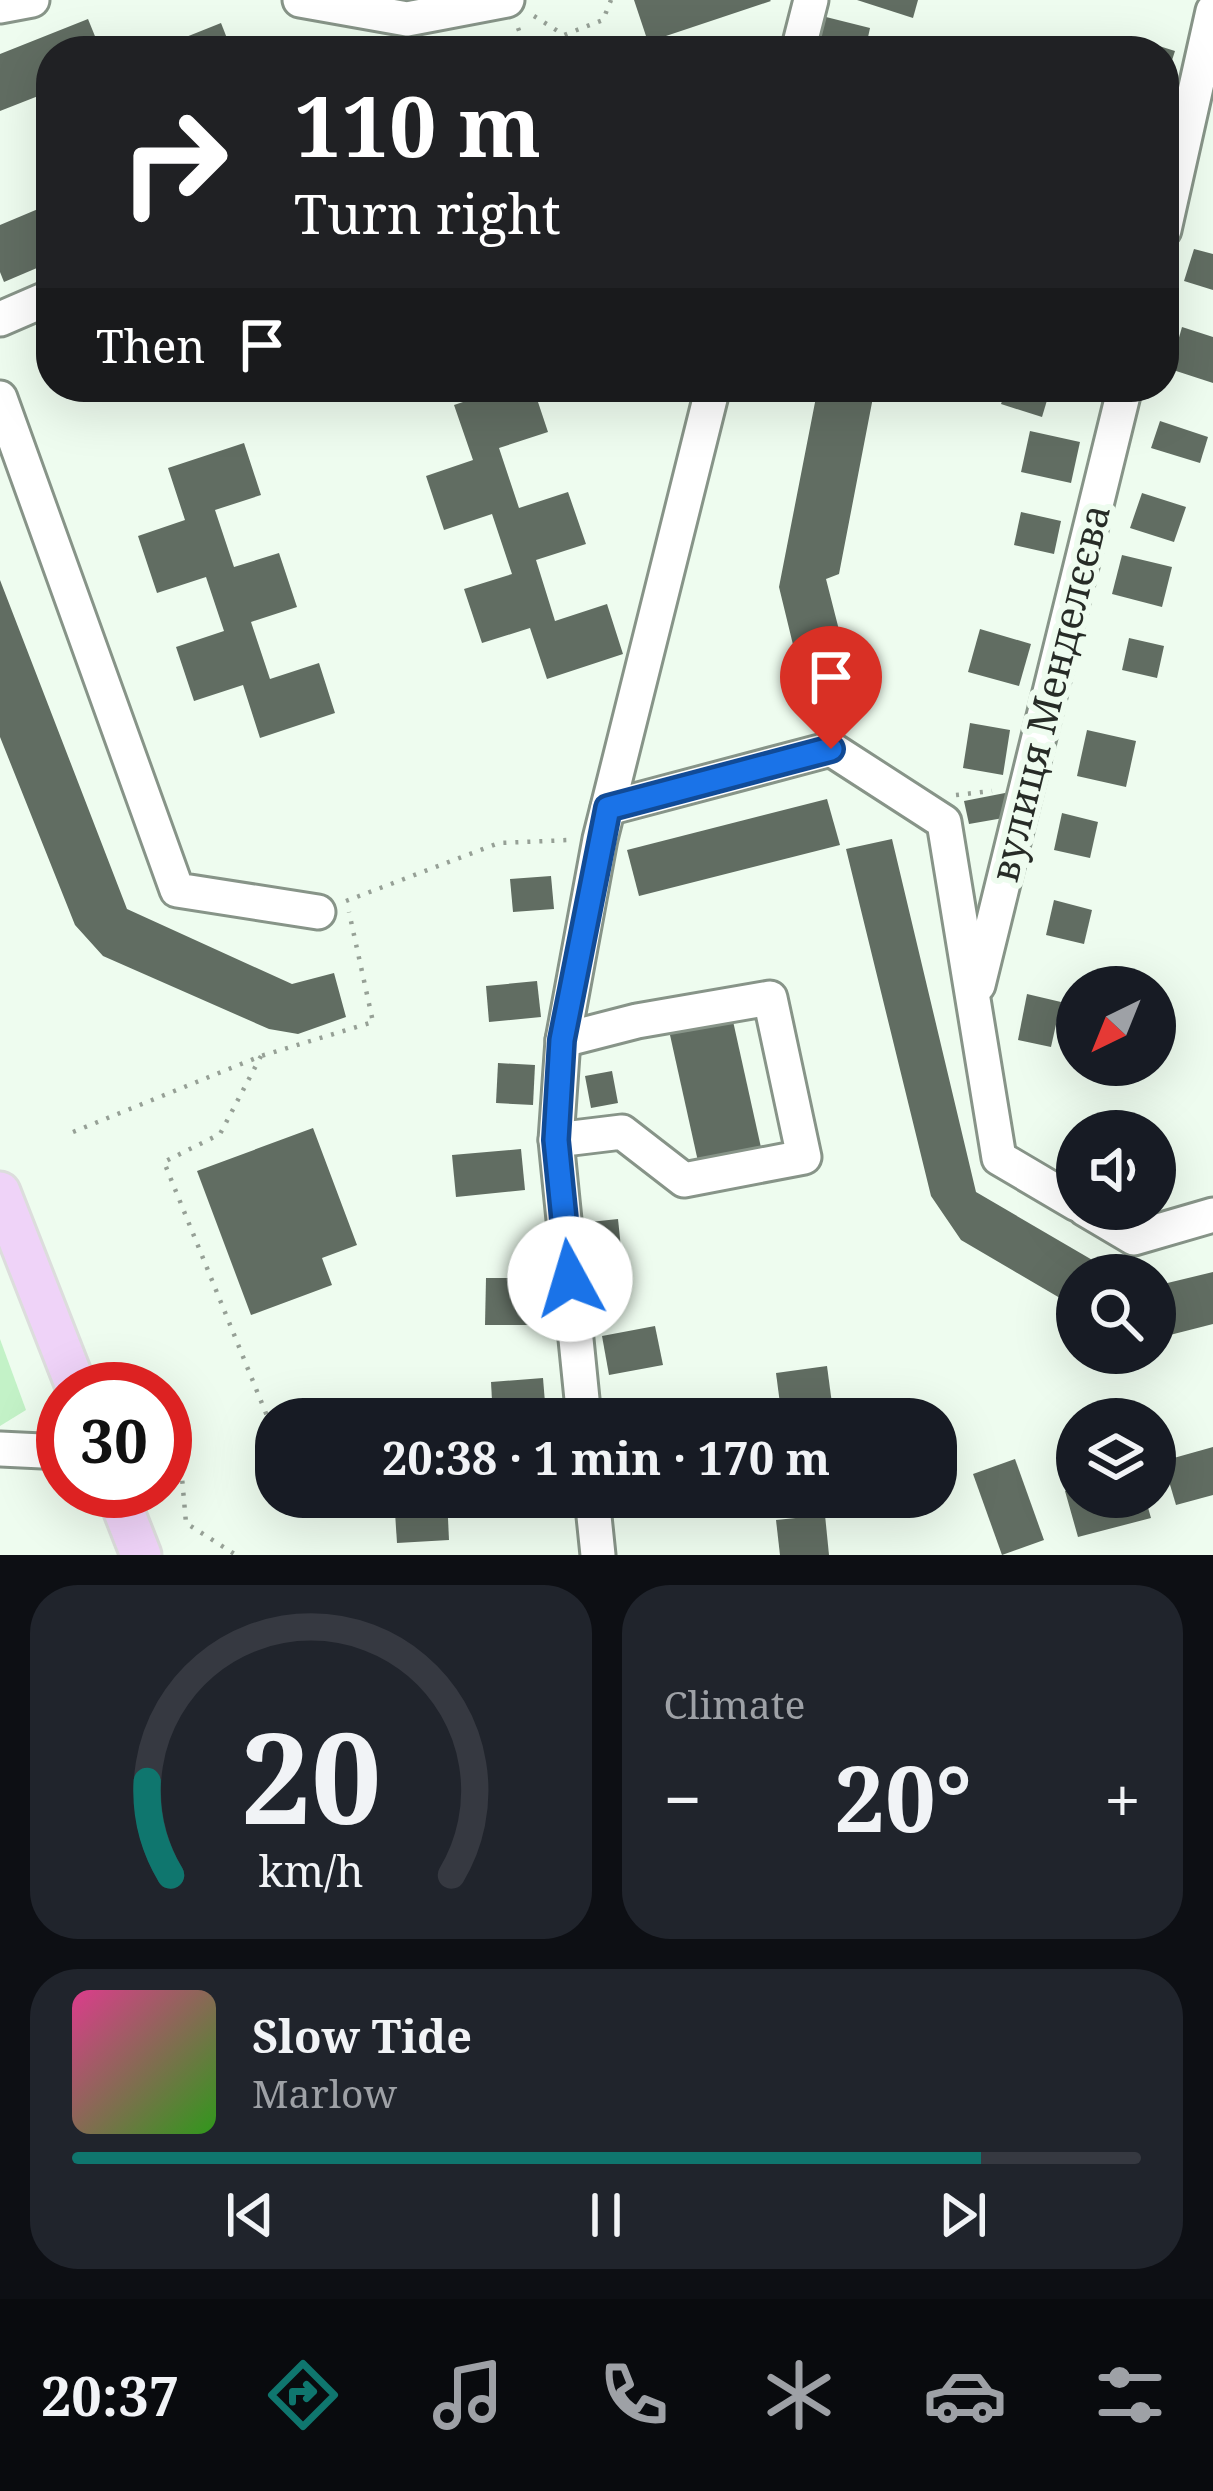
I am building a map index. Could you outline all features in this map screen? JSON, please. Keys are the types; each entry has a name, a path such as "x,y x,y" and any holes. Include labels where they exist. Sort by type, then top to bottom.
{"main road":[{"path":"1,1196 66,1362"},
{"path":"127,1518 141,1555"}],"street":[{"path":"0,6 32,0"},
{"path":"300,0 407,20 517,6"},
{"path":"802,36 811,0"},
{"path":"1179,163 1213,11"},
{"path":"0,319 36,303"},
{"path":"0,398 177,890 332,906"},
{"path":"582,1398 556,1140 562,1040 604,824 709,402"},
{"name":"вулиця Менделєєва","path":"975,999 1121,402"},
{"path":"604,824 831,749 944,822 999,1158 1056,1192"},
{"path":"556,1140 622,1132 684,1180 805,1157 770,998 637,1021 562,1040"},
{"path":"1176,1226 1213,1215"},
{"path":"1120,1230 1134,1238 1161,1230"},
{"path":"0,1449 36,1451"},
{"path":"594,1518 598,1555"}],"path":[{"path":"517,6 564,35 603,20 611,0"},
{"path":"914,800 1028,786"},
{"path":"73,1132 261,1056 373,1022 332,906 499,843 604,824"},
{"path":"260,1398 164,1162 220,1134 261,1056"},
{"path":"186,1518 186,1523 236,1555"}],"green space":[{"path":"0,1339 26,1410 0,1426"}],"building":[{"path":"634,0 771,1 666,36 646,36"},
{"path":"857,0 918,0 913,18"},
{"path":"826,17 870,28 868,36 821,36"},
{"path":"88,19 95,36 45,36"},
{"path":"221,23 226,36 188,36"},
{"path":"36,40 36,97 0,111 0,54"},
{"path":"36,210 36,268 4,282 0,272 0,225"},
{"path":"1194,249 1213,254 1213,290 1184,281"},
{"path":"1182,327 1213,337 1213,383 1179,372"},
{"path":"538,402 548,432 499,448 519,508 568,492 586,544 536,560 555,621 607,604 623,654 547,679 530,628 482,643 464,589 512,574 492,514 444,530 426,476 473,460 454,405"},
{"path":"815,402 872,402 839,574 826,579 851,677 804,690 779,587"},
{"path":"1002,402 1046,402 1042,417"},
{"path":"1160,421 1208,437 1200,463 1151,448"},
{"path":"1030,431 1080,442 1071,483 1021,472"},
{"path":"244,443 261,495 215,510 234,567 279,553 297,607 251,622 270,679 319,663 335,713 260,738 243,685 194,701 176,647 224,631 206,577 157,593 138,536 185,520 168,468"},
{"path":"1142,493 1186,507 1174,542 1130,528"},
{"path":"1021,512 1061,521 1054,554 1014,545"},
{"path":"1122,555 1172,567 1162,607 1112,594"},
{"path":"0,580 127,909 292,984 334,973 346,1017 298,1034 269,1029 103,956 75,925 0,737"},
{"path":"980,629 1031,644 1019,686 968,672"},
{"path":"1129,638 1164,646 1157,678 1122,670"},
{"path":"970,723 1010,730 1003,775 963,768"},
{"path":"1087,730 1136,741 1126,787 1077,776"},
{"path":"1005,793 1009,817 969,824 964,801"},
{"path":"827,799 840,845 639,896 627,850"},
{"path":"1062,813 1098,822 1090,858 1054,850"},
{"path":"892,839 976,1192 1082,1254 1056,1254 1056,1296 961,1240 931,1196 846,849"},
{"path":"551,876 554,909 513,912 510,879"},
{"path":"1054,900 1092,910 1084,944 1046,935"},
{"path":"537,981 541,1017 489,1022 486,986"},
{"path":"1027,994 1056,1001 1051,1047 1018,1040"},
{"path":"731,1012 762,1152 699,1166 668,1026"},
{"path":"498,1063 535,1065 533,1105 496,1103"},
{"path":"612,1071 618,1103 591,1108 585,1076"},
{"path":"313,1128 357,1245 322,1258 332,1285 251,1315 197,1171"},
{"path":"521,1149 525,1190 456,1197 452,1155"},
{"path":"618,1219 621,1248 593,1251 590,1222"},
{"path":"1213,1272 1213,1324 1176,1333 1176,1281"},
{"path":"486,1278 538,1278 537,1325 485,1325"},
{"path":"655,1326 663,1365 609,1375 602,1336"},
{"path":"827,1366 831,1398 779,1398 776,1373"},
{"path":"543,1378 545,1398 492,1398 491,1382"},
{"path":"1213,1447 1213,1495 1176,1505 1176,1457"},
{"path":"1015,1459 1044,1540 1002,1555 973,1474"},
{"path":"395,1518 448,1518 449,1540 397,1543"},
{"path":"825,1518 829,1555 780,1555 776,1520"},
{"path":"1073,1518 1151,1518 1078,1537"}],"route":[{"path":"570,1279 556,1140 562,1040 608,808 831,749"}]}
